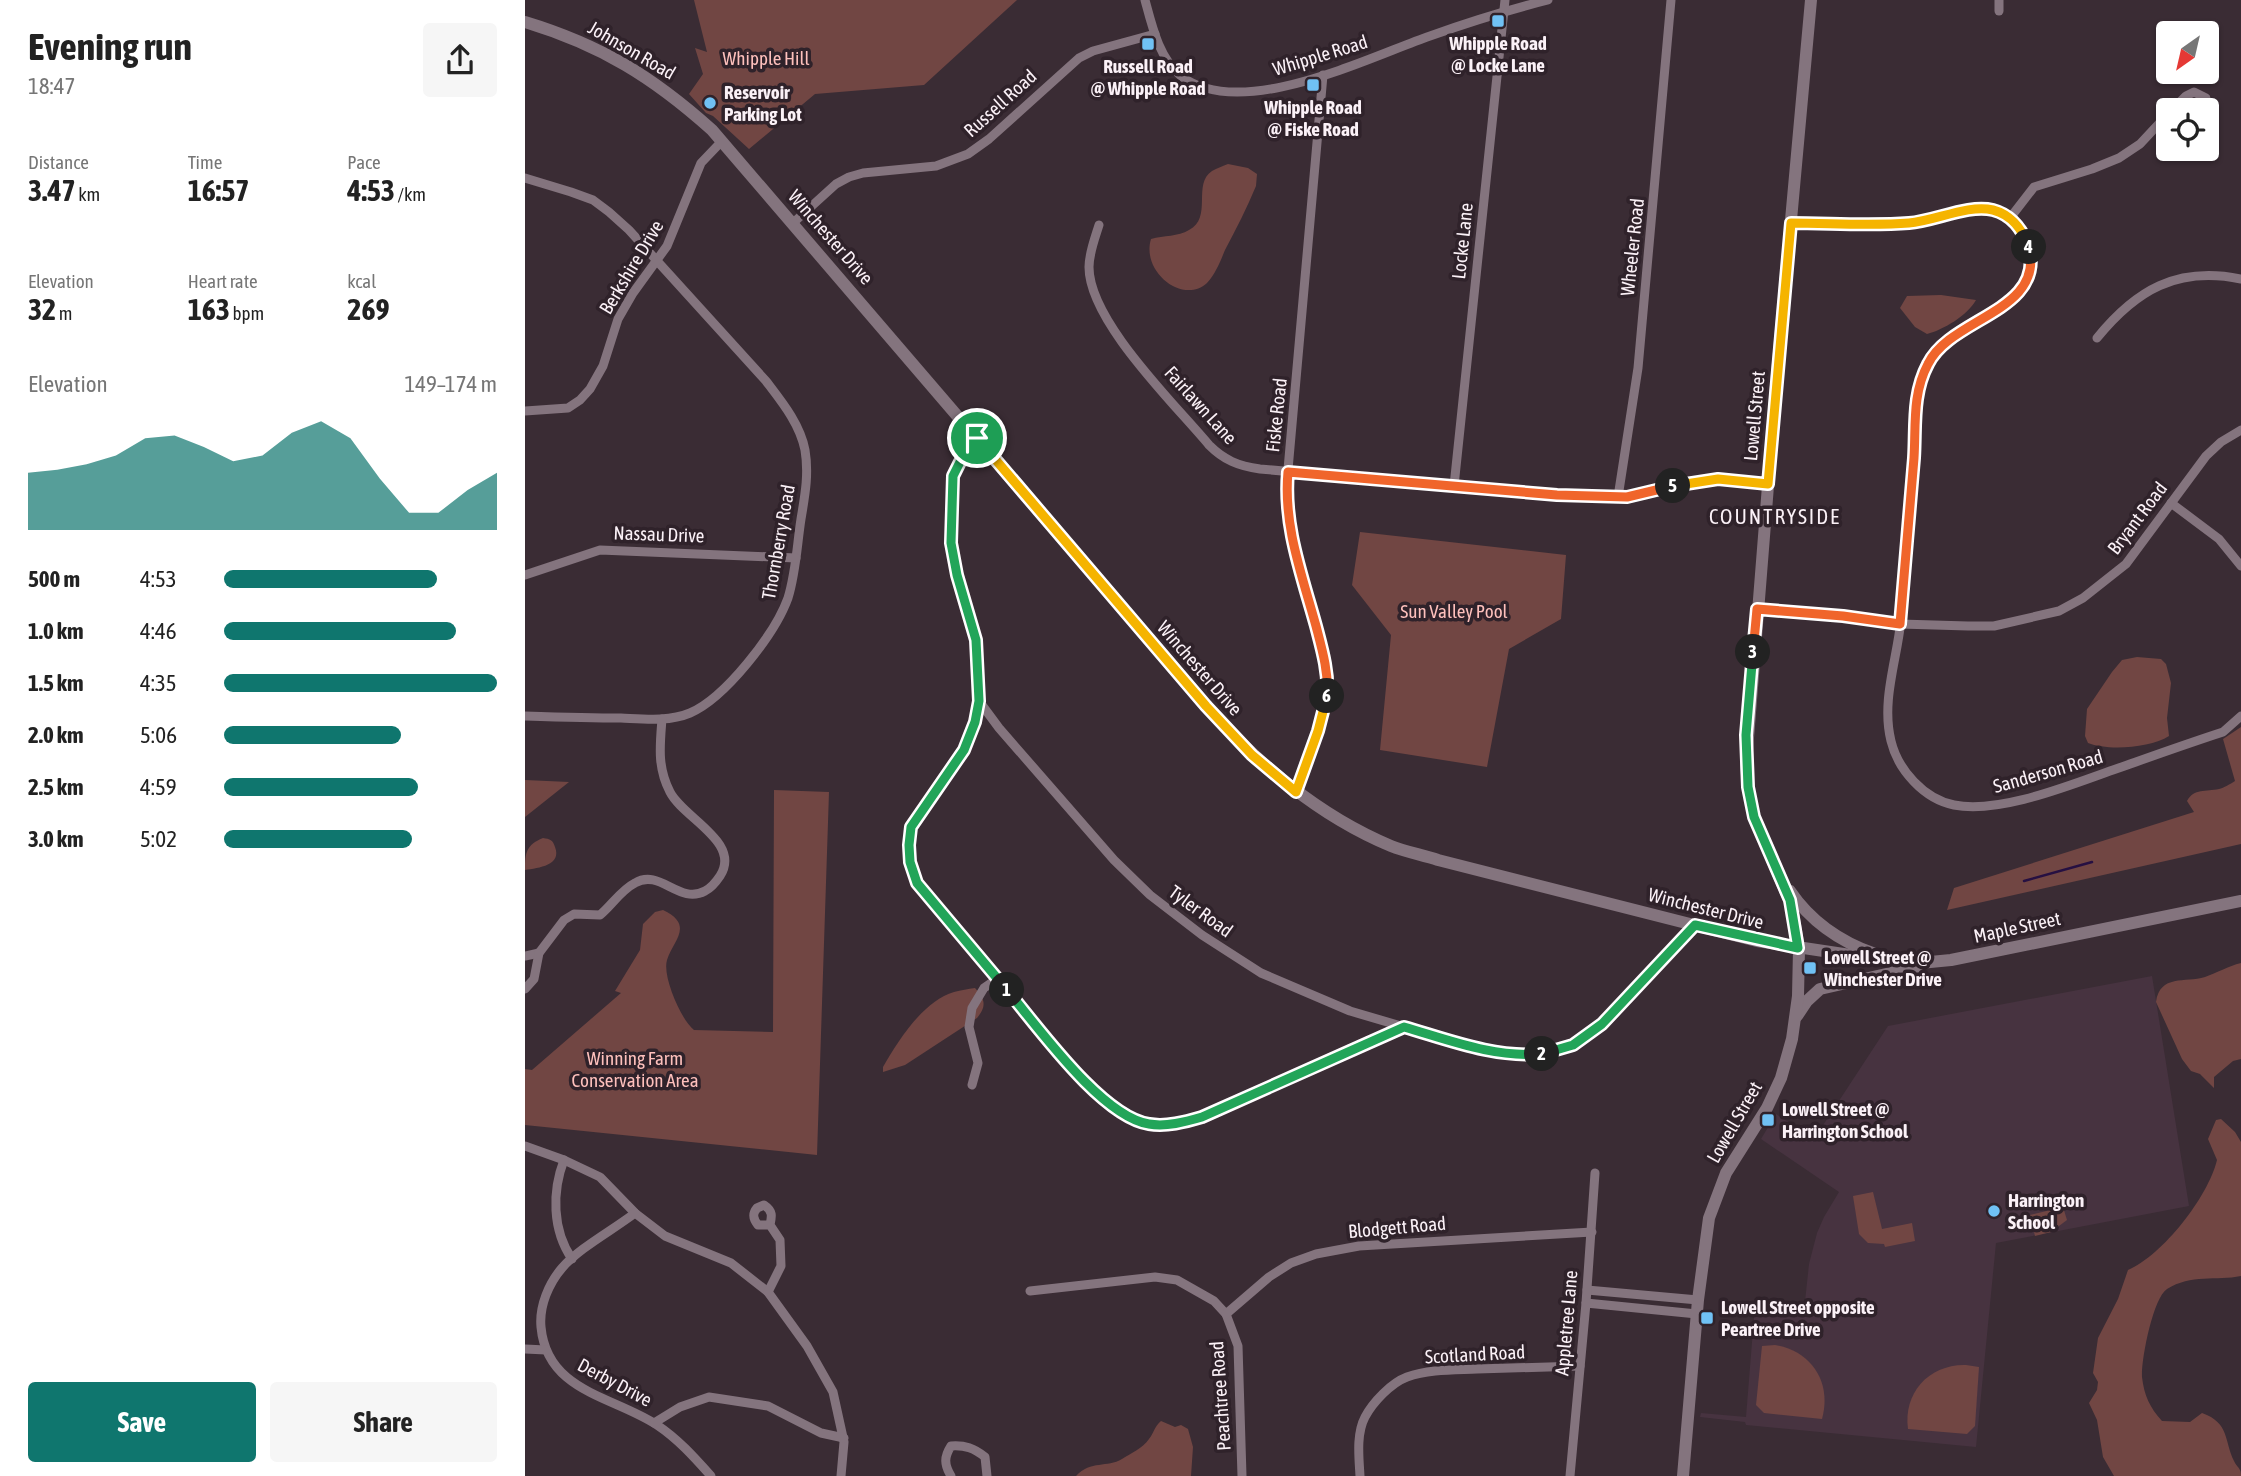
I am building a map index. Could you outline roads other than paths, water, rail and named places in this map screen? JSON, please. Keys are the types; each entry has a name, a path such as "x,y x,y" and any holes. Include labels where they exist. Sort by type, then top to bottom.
{"main road":[{"name":"Lowell Street","path":"1683,1476 1706,1234 1715,1198 1730,1166 1767,1108 1777,1086 1787,1061 1796,1018 1798,948 1790,900 1754,817 1746,763 1757,609 1811,0"},
{"name":"Johnson Road","path":"525,22 583,42 653,80 681,101 739,159"},
{"name":"Winchester Drive","path":"739,159 1206,706 1252,755 1296,792 1318,808 1392,846 1492,875 1798,948"},
{"path":"1770,855 1795,899 1823,927 1862,949 1909,963"},
{"name":"Maple Street","path":"1798,948 1909,963 1931,963 2241,901"},
{"path":"1796,1018 1807,1001 1820,989 1931,963"}],"street":[{"name":"Whipple Road","path":"1145,0 1160,47 1176,71 1205,87 1237,91 1294,85 1429,36 1548,0"},
{"name":"Locke Lane","path":"1454,486 1505,0"},
{"name":"Wheeler Road","path":"1618,497 1638,368 1671,0"},
{"path":"1999,0 1999,11"},
{"name":"Russell Road","path":"793,223 837,184 849,177 863,173 936,166 968,155 1079,58 1093,51 1155,34"},
{"name":"Fiske Road","path":"1296,792 1323,712 1328,687 1322,650 1294,549 1286,492 1324,75"},
{"path":"2184,98 2194,92 2206,98"},
{"path":"1791,223 1906,223 1978,208 1995,211 2010,218 2034,187 2119,158 2140,144 2156,127"},
{"name":"Berkshire Drive","path":"525,411 564,409 583,397 603,366 618,319 667,246 701,163 722,141"},
{"name":"Thornberry Road","path":"525,178 593,200 629,230 785,405 799,430 806,456 807,482 796,558 783,612 733,679 707,705 686,715 662,719 525,716"},
{"name":"Sanderson Road","path":"2010,218 2021,230 2030,252 2030,266 2022,288 2007,304 1946,340 1931,358 1918,388 1900,624 1888,714 1890,739 1900,764 1914,782 1933,797 1953,805 1996,806 2038,795 2223,732 2241,716"},
{"name":"Fairlawn Lane","path":"1099,225 1090,257 1089,272 1098,302 1111,328 1222,457 1246,467 1557,495 1618,497 1644,495 1682,483 1718,479 1768,484"},
{"path":"2097,338 2130,303 2160,285 2201,275 2241,279"},
{"name":"Bryant Road","path":"1757,609 1900,624 1994,626 2059,611 2083,598 2126,564 2206,456 2221,442 2241,430"},
{"path":"977,438 963,456 953,476 951,543 957,575 976,640 979,701 975,722 964,750 911,827 910,862 917,883 1091,1089 1111,1107 1149,1125 1178,1124 1202,1117 1404,1027"},
{"path":"2171,503 2218,539 2241,566"},
{"name":"Nassau Drive","path":"525,575 600,550 796,558"},
{"name":"Tyler Road","path":"979,701 999,728 1114,860 1168,909 1202,935 1261,973 1350,1011 1489,1052 1541,1054 1573,1045 1602,1024 1695,925"},
{"path":"525,989 534,979 539,953 563,920 574,914 600,915 635,883 646,878 689,895 704,892 723,872 725,861 722,848 714,836 672,796 665,783 659,749 662,719"},
{"path":"525,956 539,953"},
{"path":"972,1085 978,1063 969,1027 972,1008 984,988 997,979"},
{"path":"525,1146 600,1177 635,1213 665,1236 731,1263 768,1292 807,1346 833,1392 843,1438 841,1476"},
{"path":"564,1160 559,1173 555,1202 563,1241 572,1259"},
{"name":"Appletree Lane","path":"1570,1476 1595,1173"},
{"name":"Derby Drive","path":"635,1213 572,1259 554,1279 540,1317 546,1350 565,1376 578,1386 654,1423 680,1441 711,1476"},
{"path":"768,1292 781,1266 780,1240 769,1225"},
{"name":"Blodgett Road","path":"1226,1314 1269,1276 1291,1263 1316,1254 1359,1246 1592,1232"},
{"name":"Peachtree Road","path":"1030,1291 1155,1278 1177,1280 1214,1301 1226,1314 1238,1346 1242,1476"},
{"path":"1587,1290 1698,1300"},
{"path":"1586,1303 1697,1314"},
{"path":"525,1349 546,1350"},
{"name":"Scotland Road","path":"1360,1476 1359,1449 1364,1418 1376,1401 1396,1383 1408,1377 1430,1372 1580,1366"},
{"path":"654,1423 680,1407 709,1397 768,1406 821,1433 843,1438"},
{"path":"951,1476 946,1468 945,1456 951,1446 962,1445 977,1450 985,1457 987,1476"}],"waterway":[{"path":"2024,881 2092,862"}],"place":[{"name":"Whipple Road @ Locke Lane","path":"1498,21"},
{"name":"Russell Road @ Whipple Road","path":"1148,44"},
{"name":"Whipple Road @ Fiske Road","path":"1313,85"},
{"name":"Reservoir Parking Lot","path":"710,103"},
{"name":"Lowell Street @ Winchester Drive","path":"1810,968"},
{"name":"Lowell Street @ Harrington School","path":"1768,1120"},
{"name":"Harrington School","path":"1994,1211"},
{"name":"Lowell Street opposite Peartree Drive","path":"1707,1318"}],"district":[{"name":"COUNTRYSIDE","path":"1775,516"}],"park label":[{"name":"Whipple Hill","path":"766,58"},
{"name":"Sun Valley Pool","path":"1454,611"},
{"name":"Winning Farm Conservation Area","path":"635,1069"}]}
